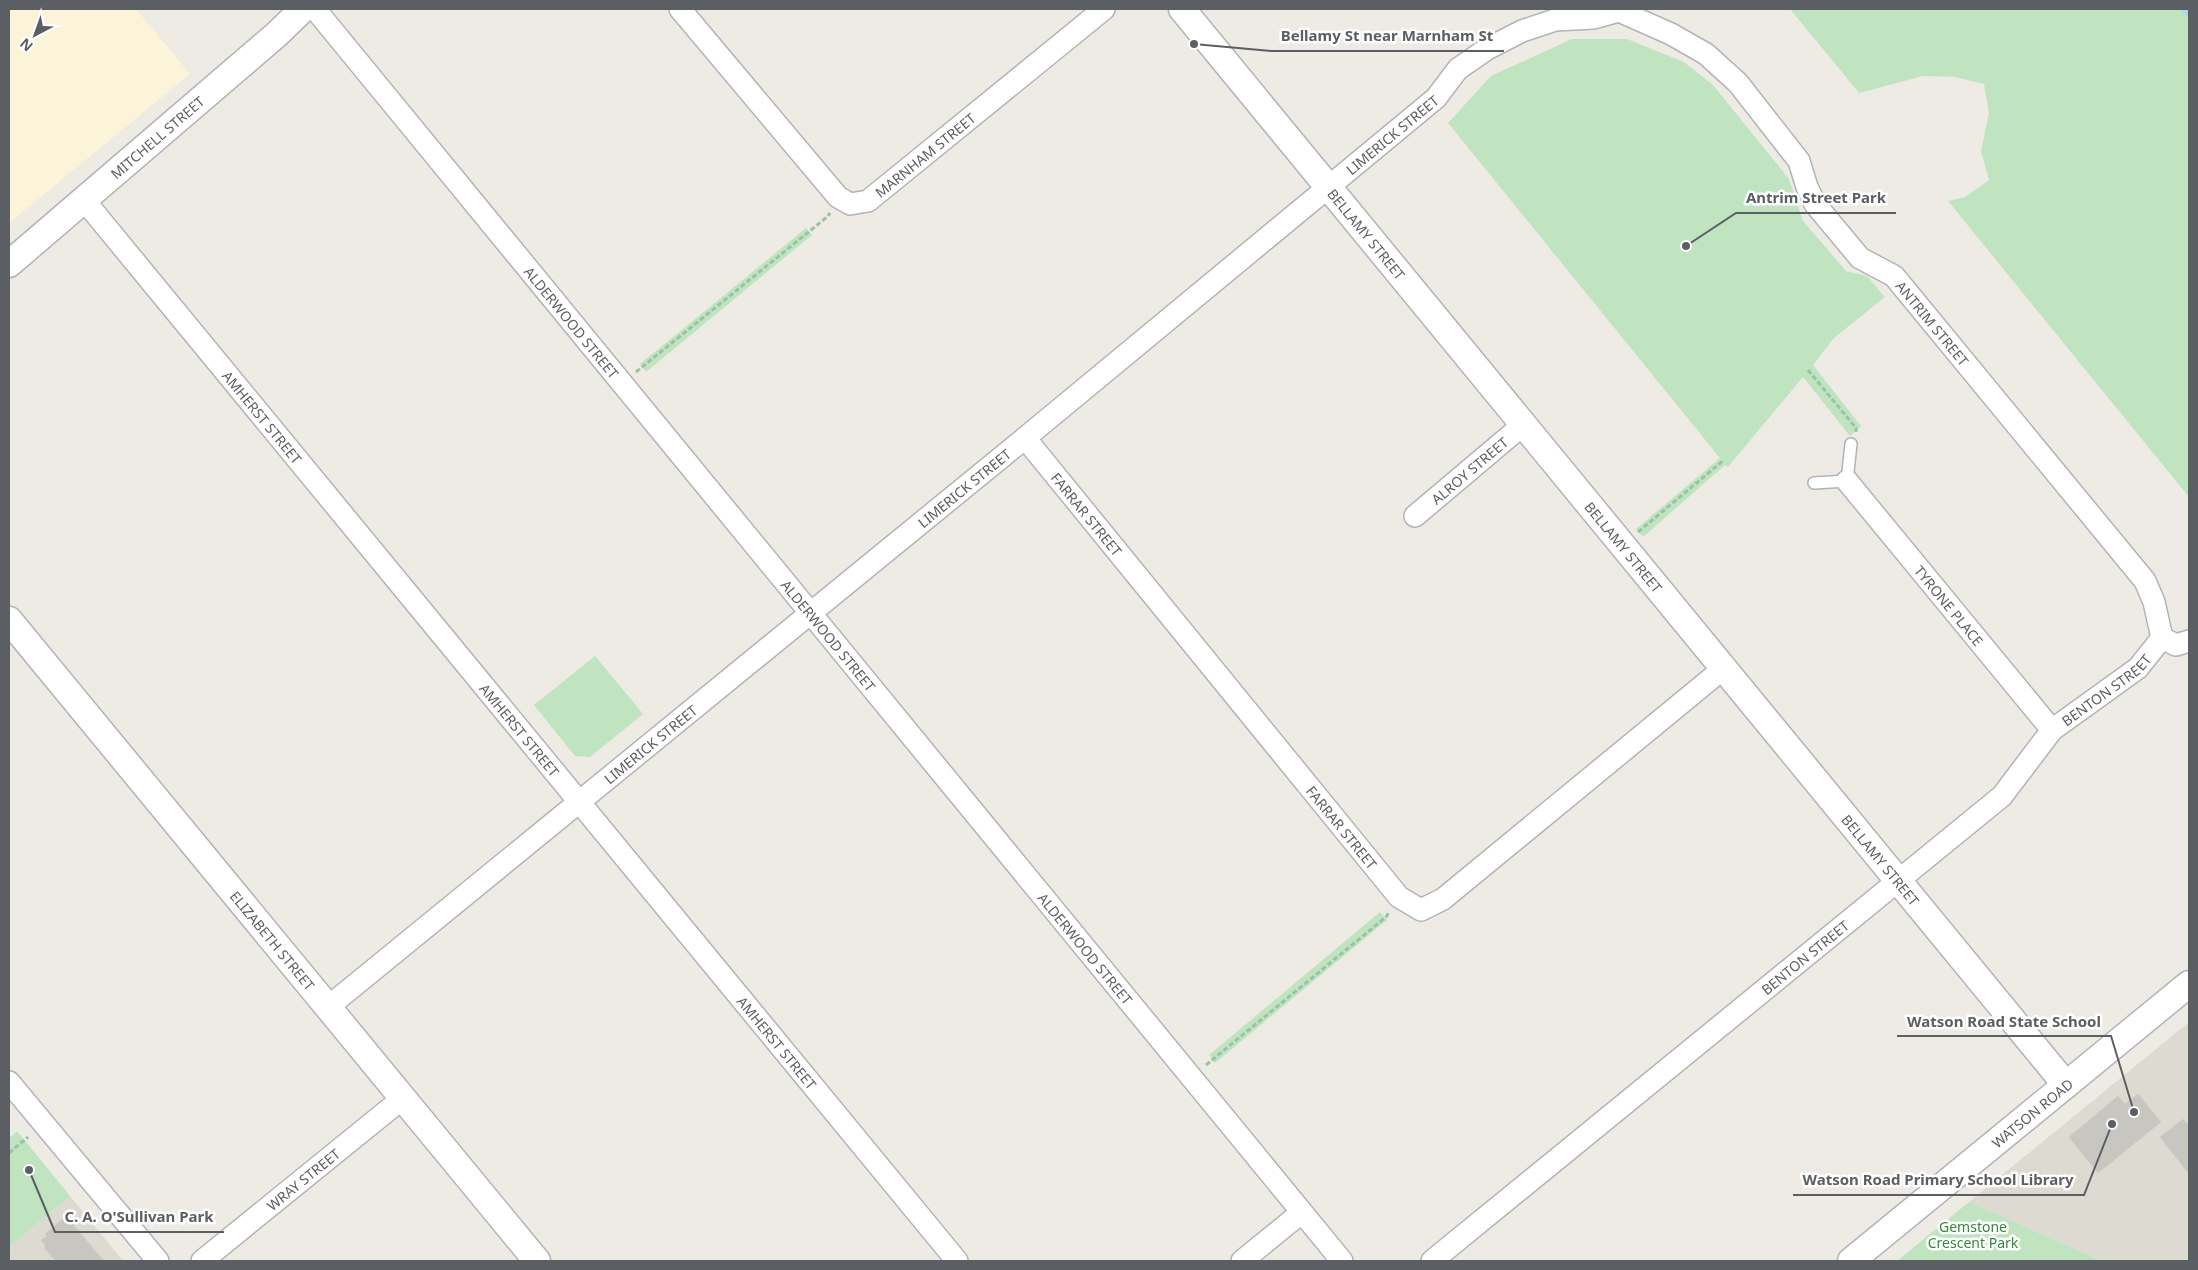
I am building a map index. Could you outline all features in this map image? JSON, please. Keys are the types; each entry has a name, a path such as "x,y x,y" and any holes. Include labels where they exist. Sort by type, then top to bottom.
{"street":[{"name":"MITCHELL STREET","path":"9,264 276,35 303,9"},
{"name":"ALDERWOOD STREET","path":"315,9 1342,1261"},
{"path":"680,9 838,197"},
{"name":"MARNHAM STREET","path":"838,197 850,204 868,201 1104,9"},
{"name":"BELLAMY STREET","path":"1182,9 2066,1085"},
{"name":"LIMERICK STREET","path":"328,1007 1024,438 1436,98 1458,69 1487,49 1522,31 1555,20 1594,18 1619,10"},
{"name":"ANTRIM STREET","path":"1619,10 1671,34 1706,54 1738,83 1799,161 1807,188 1815,204 1860,258 1894,276 2145,581 2154,602 2162,638"},
{"name":"AMHERST STREET","path":"84,200 957,1261"},
{"name":"ALROY STREET","path":"1415,516 1524,424"},
{"name":"FARRAR STREET","path":"1024,438 1399,897 1421,910 1443,899 1724,668"},
{"name":"TYRONE PLACE","path":"1847,482 2052,730"},
{"name":"ELIZABETH STREET","path":"9,620 537,1261"},
{"path":"2162,638 2176,645 2189,642"},
{"name":"BENTON STREET","path":"1432,1261 2002,796 2052,730 2138,668 2162,638"},
{"name":"WATSON ROAD","path":"1852,1261 2189,984"},
{"path":"9,1082 158,1261"},
{"name":"WRAY STREET","path":"202,1261 403,1098"},
{"path":"1242,1261 1301,1213"}],"lane":[{"path":"1814,483 1847,482 1851,444"}],"path":[{"path":"622,384 827,217 838,197"},
{"path":"1808,370 1856,428 1851,444"},
{"path":"1623,546 1724,460"},
{"path":"1190,1078 1386,917 1399,897"},
{"path":"9,1152 28,1137"}],"shaded area":[{"path":"9,9 136,9 190,74 9,223"},
{"path":"2189,1022 2189,1261 2102,1261 1969,1202"},
{"path":"70,1196 123,1261 9,1261 9,1247"}],"green space":[{"path":"1790,9 2189,9 2189,497 1948,201 1965,197 1989,180 1981,151 1989,113 1984,84 1955,77 1923,76 1859,93"},
{"path":"1572,39 1627,39 1684,62 1713,85 1789,179 1803,221 1846,271 1867,276 1885,297 1834,338 1813,365 1861,426 1850,436 1803,377 1728,467 1725,465 1643,537 1636,529 1720,458 1448,123 1491,76"},
{"path":"806,228 812,235 646,372 640,364"},
{"path":"595,656 643,714 590,757 575,756 534,705"},
{"path":"1380,912 1387,920 1215,1063 1209,1055"},
{"path":"17,1131 70,1196 9,1247 9,1138"},
{"name":"Gemstone Crescent Park","path":"1969,1202 2102,1261 1897,1261"}],"building":[{"path":"2138,1094 2161,1122 2098,1173 2069,1137 2118,1096 2125,1104"},
{"path":"2183,1119 2189,1126 2189,1174 2160,1137"},
{"path":"66,1216 104,1261 56,1261 44,1248 46,1246 41,1240 47,1236 45,1234"}],"waterway":[{"path":"2184,9 2189,14"}],"place":[{"name":"Bellamy St near Marnham St","path":"1194,44"},
{"name":"Antrim Street Park","path":"1686,246"},
{"name":"Watson Road State School","path":"2134,1112"},
{"name":"Watson Road Primary School Library","path":"2112,1124"},
{"name":"C. A. O'Sullivan Park","path":"29,1170"}]}
